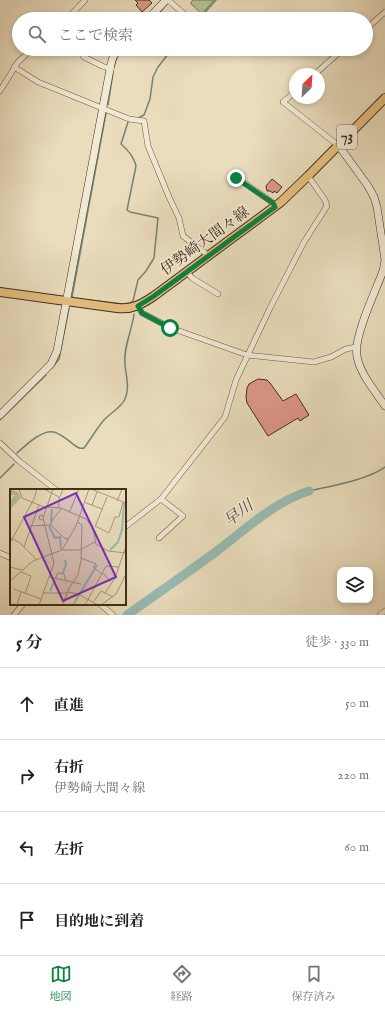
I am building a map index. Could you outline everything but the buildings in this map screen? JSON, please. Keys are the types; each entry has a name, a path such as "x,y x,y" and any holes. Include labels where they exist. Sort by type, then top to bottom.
{"main road":[{"name":"伊勢崎大間々線","path":"0,292 123,309 138,306 154,296 275,207 339,146 385,98"}],"street":[{"path":"74,12 86,0"},
{"path":"154,12 164,1 180,12"},
{"path":"373,23 385,12"},
{"path":"0,91 14,67 24,56"},
{"path":"83,56 111,69"},
{"path":"0,415 54,360 59,346 66,302 114,56"},
{"path":"322,68 335,56"},
{"path":"14,67 38,82 129,119 144,122 148,146 179,218 183,236 208,256"},
{"path":"289,97 283,102 339,146 368,186 374,197 385,261 383,271 356,347 360,366 385,406"},
{"path":"126,526 161,499 225,418 233,387 270,308 304,242 327,206 325,200 308,176"},
{"path":"236,178 273,203 275,207"},
{"path":"187,272 192,278 218,294"},
{"path":"138,306 142,313 170,328 248,355 314,362 331,357 346,349 356,347"},
{"path":"0,443 19,461 55,489"},
{"path":"159,538 183,516 161,499"},
{"path":"0,553 10,558"},
{"path":"14,615 23,605"},
{"path":"101,605 113,615"},
{"path":"380,615 385,611"}],"green space":[{"path":"193,0 214,0 204,12 200,12 191,4"}],"waterway":[{"path":"205,12 216,0"},
{"path":"160,12 168,3"},
{"path":"138,118 144,115 150,99 153,77 158,67 167,56"},
{"path":"114,67 117,57"},
{"path":"108,105 113,73"},
{"path":"72,297 106,113"},
{"path":"79,299 123,304 130,303 133,301 138,280 154,258 158,218 127,210 136,166 130,154 121,144 128,122"},
{"path":"52,368 59,359 69,308"},
{"path":"17,453 39,435 49,432 57,433 77,447 84,448 104,420 121,405 125,399 127,391 125,352 134,314"},
{"path":"0,420 46,375"},
{"path":"0,478 14,464"},
{"name":"早川","path":"309,491 338,485 369,476 385,467"},
{"name":"早川","path":"127,615 217,551 272,509 309,491"}],"route":[{"path":"170,328 142,313 138,306 154,296 275,207 273,203 236,178"}]}
